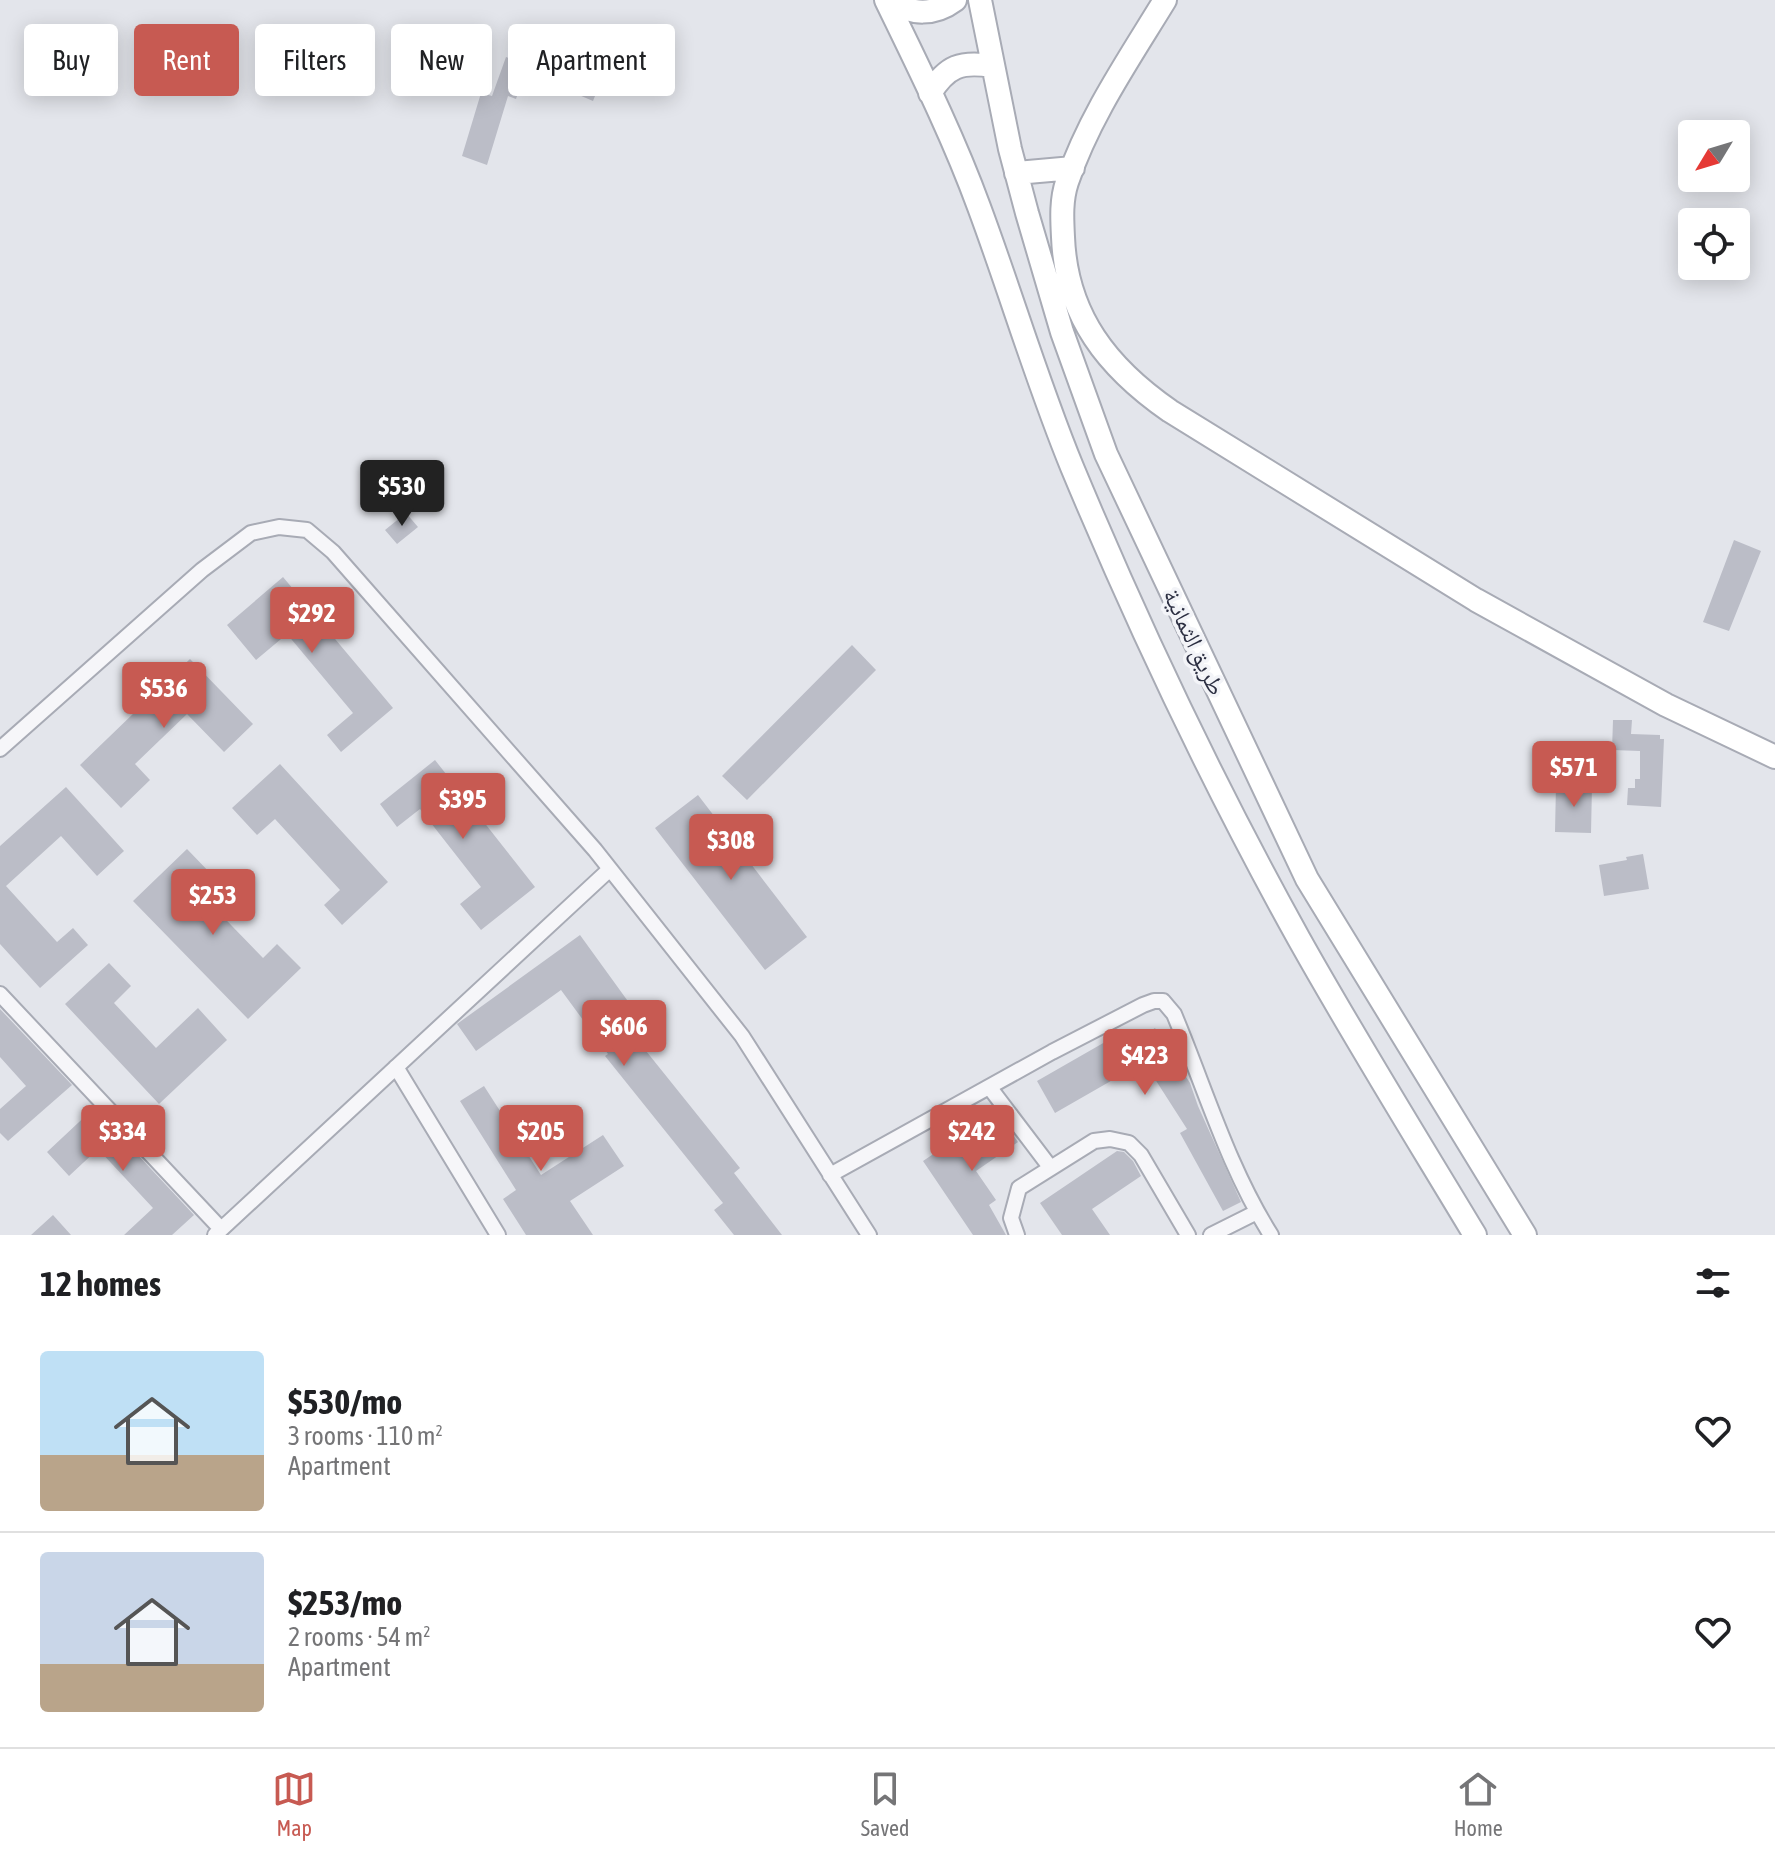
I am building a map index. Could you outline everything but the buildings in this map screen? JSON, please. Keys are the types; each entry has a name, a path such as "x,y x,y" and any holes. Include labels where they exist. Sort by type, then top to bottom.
{"street":[{"path":"888,0 899,7 921,13 943,9 955,0"},
{"path":"888,0 979,207 1045,400 1067,454 1172,693 1298,938 1475,1235"},
{"name":"طريق الثمانية","path":"980,0 1016,173 1062,332 1106,454 1314,891 1525,1235"},
{"path":"1165,0 1095,115 1062,202 1063,246 1073,296 1101,348 1138,388 1170,411 1476,600 1666,705 1775,757"},
{"path":"930,93 940,77 955,66 975,63 992,66"},
{"path":"1016,173 1073,168"},
{"path":"0,749 202,570 251,533 279,527 307,530 333,552 610,869 742,1036 869,1235"},
{"path":"0,994 218,1232 610,869"},
{"path":"830,1175 1052,1052 1143,1005 1163,1001 1174,1014 1227,1148 1271,1235"},
{"path":"396,1067 498,1235"},
{"path":"990,1088 1050,1167"},
{"path":"1017,1235 1011,1218 1019,1188 1094,1141 1110,1139 1129,1143 1141,1155 1188,1235"},
{"path":"1211,1235 1257,1212"}]}
